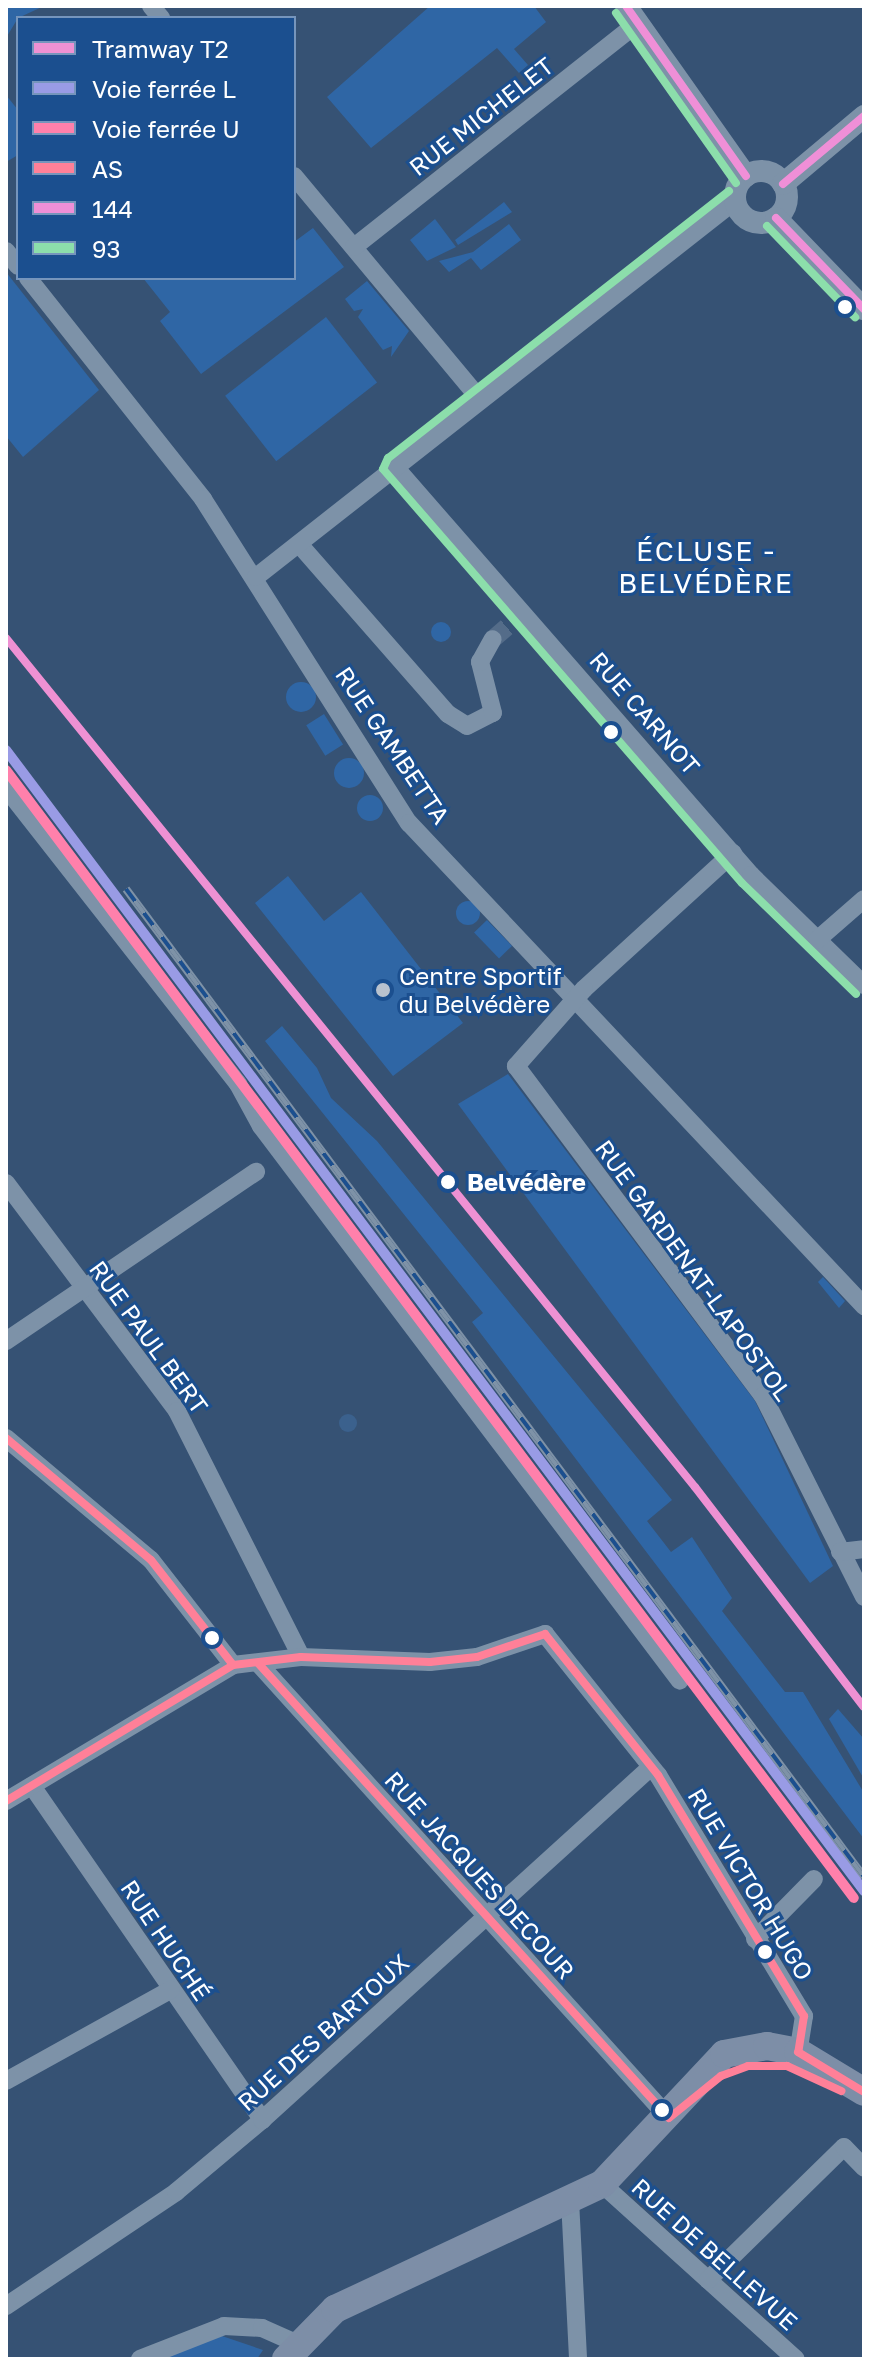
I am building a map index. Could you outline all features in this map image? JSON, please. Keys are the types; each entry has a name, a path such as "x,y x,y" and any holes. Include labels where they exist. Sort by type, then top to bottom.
{"main road":[{"path":"669,2118 676,2097 724,2054 767,2046 798,2052 864,2092"},
{"path":"291,2351 335,2309 602,2184 669,2118 721,2076 767,2064 814,2074 864,2108"}],"street":[{"path":"632,14 746,176"},
{"name":"RUE MICHELET","path":"354,247 632,14"},
{"path":"783,184 864,116"},
{"path":"746,176 764,172 783,184 786,202 776,218"},
{"path":"256,577 736,200 746,176"},
{"path":"296,178 480,399"},
{"path":"736,200 750,220 776,218"},
{"path":"776,218 864,309"},
{"name":"RUE GAMBETTA","path":"30,280 256,577 409,823 577,997 864,1306"},
{"name":"RUE CARNOT","path":"395,467 516,618 733,853 864,985"},
{"path":"299,544 448,714 467,726 493,713 480,655 493,639"},
{"path":"6,788 238,1084 261,1126 680,1681"},
{"path":"577,997 733,853"},
{"path":"817,940 864,899"},
{"name":"RUE GARDENAT-LAPOSTOL","path":"577,997 516,1066 763,1396 864,1597"},
{"path":"6,1341 86,1290 256,1172"},
{"name":"RUE PAUL BERT","path":"6,1183 177,1411 301,1657"},
{"path":"6,1438 151,1560 233,1665"},
{"path":"840,1552 864,1549"},
{"name":"RUE VICTOR HUGO","path":"301,1657 430,1662 477,1657 545,1634 651,1767 804,2016 798,2052"},
{"path":"6,1801 233,1665 301,1657"},
{"name":"RUE JACQUES DECOUR","path":"258,1663 669,2118"},
{"name":"RUE DES BARTOUX","path":"6,2306 176,2192 262,2120 651,1767"},
{"name":"RUE HUCHÉ","path":"32,1786 262,2120"},
{"path":"755,1939 814,1879"},
{"path":"6,2081 170,1990"},
{"path":"708,2280 844,2147 864,2168"},
{"name":"RUE DE BELLEVUE","path":"602,2184 796,2359"},
{"path":"570,2200 578,2359"},
{"path":"140,2359 224,2326 262,2328 291,2351"}],"shaded area":[{"path":"6,6 44,6 16,16 6,38"},
{"path":"430,6 534,6 546,22 514,49 528,65 519,73 497,48 371,148 327,97"},
{"path":"6,95 16,108 16,156 6,162"},
{"path":"504,202 512,212 458,245 455,240"},
{"path":"435,219 456,247 427,261 410,240"},
{"path":"509,224 521,240 481,270 471,258 449,272 439,261 473,252"},
{"path":"313,228 344,267 201,374 160,321 170,312 145,280 296,280 296,241"},
{"path":"6,272 99,390 23,457 6,436"},
{"path":"367,281 409,331 391,357 392,346 383,350 358,317 363,309 354,311 345,299"},
{"path":"326,317 377,382 276,461 225,396"},
{"path":"441,622 448,625 451,632 448,639 441,642 434,639 431,632 434,625"},
{"path":"301,682 307,683 315,691 315,703 307,711 301,712 295,711 287,703 286,697 287,691 295,683"},
{"path":"324,714 343,745 325,756 306,725"},
{"path":"349,758 360,762 364,773 360,784 349,788 338,784 334,773 338,762"},
{"path":"370,795 379,799 383,808 379,817 370,821 361,817 357,808 361,799"},
{"name":"Centre Sportif du Belvédère","path":"288,876 324,921 361,892 463,1023 393,1076 255,903"},
{"path":"468,901 476,905 480,913 476,921 468,925 460,921 456,913 460,905"},
{"path":"487,920 512,946 499,958 474,933"},
{"path":"282,1026 317,1068 331,1098 377,1141 672,1500 647,1521 671,1552 692,1537 732,1598 722,1611 785,1692 803,1692 864,1793 864,1839 472,1322 483,1313 265,1041"},
{"path":"508,1074 755,1401 833,1566 810,1583 458,1104"},
{"path":"823,1277 845,1301 839,1308 818,1282"},
{"path":"344,1414 352,1414 357,1423 355,1430 344,1432 339,1427 339,1419"},
{"path":"838,1709 864,1739 864,1779 829,1719"},
{"path":"222,2336 263,2350 257,2359 157,2359"}],"tunnel":[{"path":"493,639 509,625"}],"railway":[{"path":"126,889 864,1877"}],"tram line":[{"name":"T2","path":"6,638 695,1487 864,1707"}],"rail line":[{"name":"L","path":"6,750 864,1891"},
{"name":"U","path":"6,770 854,1898"}],"transit line":[{"name":"144","path":"626,6 746,176"},
{"name":"93","path":"616,13 736,183"},
{"name":"144","path":"783,184 864,116"},
{"name":"93","path":"729,191 388,458 383,469 742,883 856,994"},
{"name":"144","path":"776,218 864,309"},
{"name":"93","path":"767,226 855,317"},
{"name":"AS","path":"6,1438 151,1560 233,1665"},
{"name":"AS","path":"6,1801 233,1665 301,1657 430,1662 477,1657 545,1634 658,1775 804,2016 798,2052 864,2092"},
{"name":"AS","path":"258,1663 669,2118 721,2076 748,2066 787,2066 841,2091"}],"place":[{"name":"Centre Sportif du Belvédère","path":"383,990"},
{"name":"Belvédère","path":"448,1182"}],"district":[{"name":"ÉCLUSE - BELVÉDÈRE","path":"706,567"}]}
